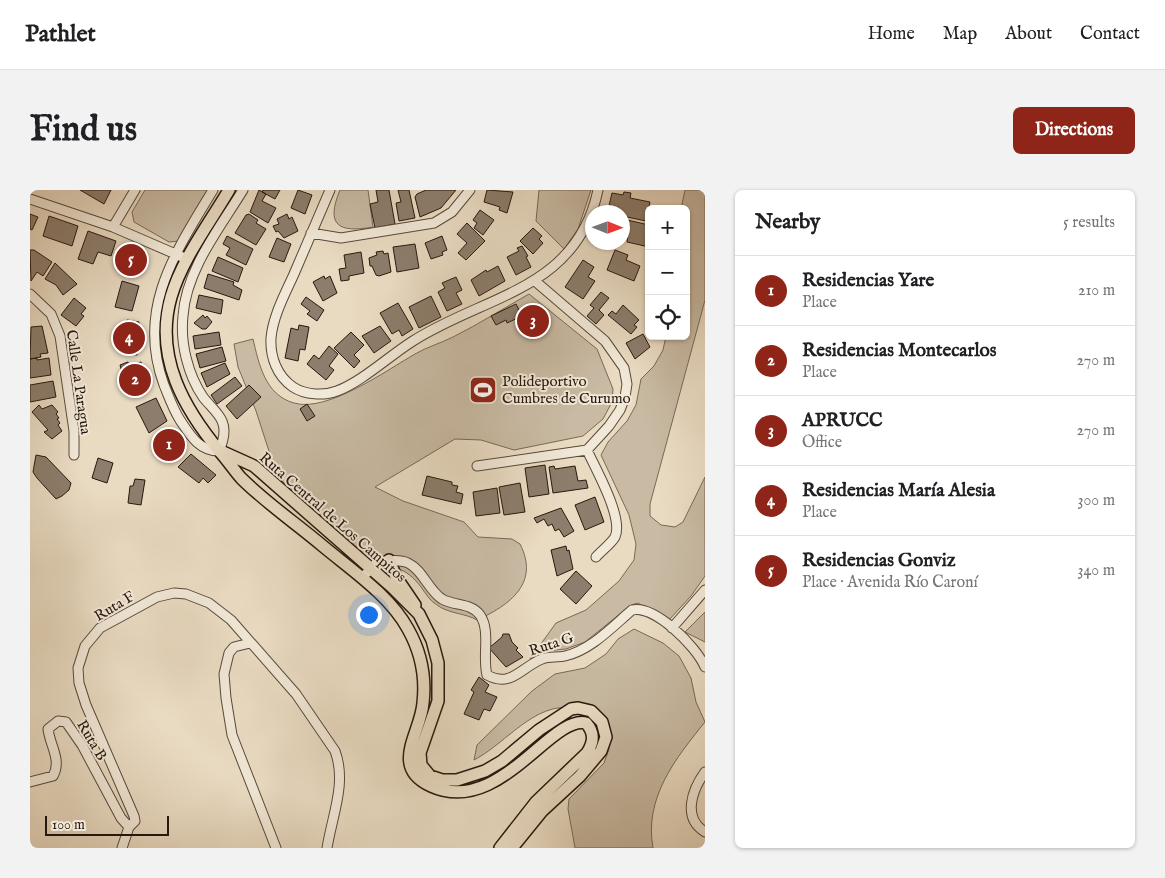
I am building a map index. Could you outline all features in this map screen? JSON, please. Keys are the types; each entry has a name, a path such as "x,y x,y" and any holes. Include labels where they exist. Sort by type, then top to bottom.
{"main road":[{"path":"219,450 186,404 173,376 167,352 167,314 174,286 187,259 229,190"},
{"name":"Ruta Central de Los Campitos","path":"219,450 254,466 419,614 432,640 438,663 438,701 420,753 421,765 430,776 442,780 457,780 485,771 502,761 539,730 571,709 578,708 591,711 602,722 606,737 601,751 580,776 542,811 512,848"},
{"name":"Ruta Central de Los Campitos","path":"219,450 241,477 362,578 399,615 409,630 420,656 424,683 421,718 409,752 414,774 422,781 436,788 454,790 492,783 574,723 586,723 592,731 593,742 587,753 536,802 500,848"},
{"path":"389,560 396,577 408,593 419,614"}],"street":[{"path":"113,227 135,190"},
{"path":"213,190 175,253 165,278 156,311 154,336 156,356 169,398 185,429 200,446 210,451 219,450 224,434 223,422 202,395 192,376 183,339 182,317 188,289 198,265 243,190"},
{"path":"330,190 281,304 271,337 274,363 280,375 297,389 310,394 336,392 429,332 535,281 574,246 591,216 598,190"},
{"path":"311,233 341,238 434,223 452,212 470,190"},
{"path":"30,199 113,227 187,259"},
{"path":"477,466 587,450 609,426 620,410 628,384 624,368 605,341 535,281"},
{"name":"Calle La Paragua","path":"30,294 51,314 60,336 74,431 74,455"},
{"path":"587,450 614,509 616,524 615,537 596,556"},
{"path":"362,578 369,568 378,562 389,560"},
{"name":"Ruta G","path":"389,560 406,562 413,566 441,598 451,603 471,607 480,614 485,626 484,664 488,675 497,680 507,681 528,665 545,658 564,656 583,649 632,610 646,610 672,628 695,650 705,667"},
{"path":"672,628 705,590"},
{"name":"Ruta F","path":"122,848 129,826 135,821 134,816 106,754 79,682 78,668 85,646 100,628 146,602 174,593 186,594 209,604 231,620 296,694 335,751 339,762 341,784 326,848"},
{"path":"250,643 234,647 228,653 224,674 226,698 232,735 276,848"},
{"name":"Ruta B","path":"30,782 53,776 57,769 57,761 48,729 58,721 66,722 82,745 122,818 129,826"},
{"path":"705,772 695,789 690,808 696,825 705,832"}],"shaded area":[{"path":"145,190 209,190 179,241 169,242 134,222 132,212"},
{"path":"340,190 368,190 373,227 351,229 338,224 334,212"},
{"path":"539,190 591,190 578,229 564,249 536,221"},
{"path":"685,190 705,190 705,300 650,504 650,516 661,525 675,527 683,522 705,477 705,576 691,596 668,621 638,603 631,605 585,642 566,649 547,651 530,659 556,623 586,610 619,581 634,560 636,544 629,515 601,455 608,442 627,421 636,405 641,379 654,366 663,350 665,340 690,340 690,205 682,205"},
{"path":"529,294 597,349 613,389 612,402 603,419 583,436 514,450 481,440 455,439 375,487 403,501 464,522 478,537 512,539 520,544 525,558 526,570 524,581 510,600 477,620 442,608 428,597 415,580 397,568 366,568 351,550 277,476 256,411 238,367 234,344 253,339 265,377 276,393 284,399 294,403 323,402 356,388 424,349 463,332"},
{"path":"705,612 705,642 685,632"},
{"path":"634,629 663,643 679,656 691,678 696,702 705,722 683,750 664,780 653,812 651,830 653,848 575,848 568,809 569,799 604,763 609,749 607,728 590,713 573,708 557,708 542,713 528,721 474,760 477,745 532,691 555,674 585,668 606,654 618,639"}],"building":[{"path":"80,190 111,190 104,204"},
{"path":"259,190 266,194 262,201 276,208 268,223 250,212"},
{"path":"263,190 280,190 275,199 262,192"},
{"path":"298,190 312,195 305,214 291,208"},
{"path":"376,190 389,190 395,224 375,228 370,204 378,202"},
{"path":"398,190 409,190 415,218 399,221 396,203 401,202"},
{"path":"426,190 456,190 441,208 420,217 415,197"},
{"path":"487,190 513,192 507,213 499,210 500,207 484,202"},
{"path":"624,192 631,193 630,198 650,202 649,205 645,205 645,221 630,218 630,205 609,205 612,193 623,195"},
{"path":"480,210 494,220 483,235 474,228 477,223 473,220"},
{"path":"30,214 38,217 32,230 30,229"},
{"path":"249,214 258,220 256,223 266,229 256,245 235,233 246,215"},
{"path":"287,214 289,219 292,217 298,231 284,238 278,231 276,232 273,226 279,224 277,219"},
{"path":"49,216 78,226 72,246 43,236"},
{"path":"630,221 645,224 645,246 630,243"},
{"path":"467,223 485,241 466,260 458,253 467,243 457,234"},
{"path":"533,228 542,236 539,239 543,243 533,254 520,241"},
{"path":"88,231 116,241 111,256 98,252 93,264 78,259"},
{"path":"227,236 253,249 246,265 226,255 230,248 223,244"},
{"path":"442,236 447,250 442,252 443,255 431,259 425,243"},
{"path":"277,238 291,244 284,262 269,257"},
{"path":"126,244 144,250 142,262 139,264 142,265 139,275 136,276 118,269"},
{"path":"415,244 419,268 397,272 393,247"},
{"path":"522,246 528,256 526,257 531,267 516,275 507,257 519,251 517,248"},
{"path":"30,250 34,250 52,262 43,276 37,272 31,281"},
{"path":"615,250 628,255 626,260 640,266 634,281 607,270"},
{"path":"383,251 384,254 388,253 391,272 379,276 376,275 372,266 370,266 369,258 377,255 376,252"},
{"path":"361,252 364,273 349,276 349,280 341,281 339,269 346,268 344,255"},
{"path":"218,257 243,268 238,282 212,271"},
{"path":"583,260 594,267 588,277 595,281 583,299 565,287"},
{"path":"55,263 77,284 63,295 56,285 45,279"},
{"path":"498,266 505,281 479,296 471,280 486,270 487,272"},
{"path":"208,274 234,282 233,285 242,290 239,300 204,288"},
{"path":"324,276 325,279 330,276 337,293 323,301 313,282"},
{"path":"456,277 462,290 456,293 462,304 447,311 438,292 445,288 442,283"},
{"path":"122,281 139,286 132,311 115,307"},
{"path":"601,292 609,298 599,310 604,315 596,324 587,316 594,308 590,305"},
{"path":"199,295 223,300 221,314 196,308"},
{"path":"431,296 441,317 419,328 409,307"},
{"path":"306,297 324,310 317,321 307,314 310,311 301,304"},
{"path":"74,298 86,308 81,314 84,316 76,326 61,315"},
{"path":"398,303 413,329 402,336 399,330 392,334 380,313"},
{"path":"516,304 522,316 507,323 506,320 496,325 491,316"},
{"path":"623,305 639,320 634,325 637,327 631,334 608,315 612,311 616,314"},
{"path":"531,313 543,321 532,337 521,329"},
{"path":"203,315 205,318 207,316 212,322 206,329 202,329 194,323"},
{"path":"127,320 139,322 137,355 123,353 121,331 123,331 123,322 127,322"},
{"path":"299,325 309,327 305,350 300,349 298,361 285,358 291,328 298,330"},
{"path":"42,326 48,353 40,354 41,357 30,359 31,327"},
{"path":"380,326 391,341 374,353 362,336"},
{"path":"219,332 221,345 195,349 193,336"},
{"path":"351,332 364,345 354,355 360,361 354,368 334,348"},
{"path":"643,334 650,347 635,359 626,343"},
{"path":"329,346 338,354 329,366 334,370 326,380 307,364 314,355 319,359"},
{"path":"222,347 226,361 200,368 196,354"},
{"path":"37,358 37,360 49,358 51,375 30,378 30,359"},
{"path":"128,362 131,372 133,372 131,365 141,362 148,388 128,394 120,365"},
{"path":"225,363 230,374 207,387 201,373"},
{"path":"235,377 242,386 217,404 211,395"},
{"path":"53,381 56,397 30,402 30,385"},
{"path":"249,385 261,397 237,419 226,406"},
{"path":"156,398 167,421 149,433 136,407"},
{"path":"307,404 315,416 307,421 300,409"},
{"path":"39,405 42,409 52,405 58,412 56,414 60,423 58,425 62,431 52,439 44,432 48,430 32,412"},
{"path":"172,430 184,446 167,460 154,444"},
{"path":"191,454 216,475 208,483 203,478 199,483 178,467"},
{"path":"36,455 46,457 71,483 69,490 62,496 56,499 33,472"},
{"path":"98,458 113,463 107,483 92,478"},
{"path":"545,465 549,494 529,497 525,468"},
{"path":"554,466 555,469 575,466 578,481 586,480 588,488 553,493 549,467"},
{"path":"427,476 452,482 452,485 458,486 456,492 463,494 461,504 422,495"},
{"path":"135,479 145,480 141,505 128,503 130,486 133,486"},
{"path":"520,483 525,512 504,515 499,487"},
{"path":"497,488 500,513 476,516 473,492"},
{"path":"595,497 604,522 585,530 575,505"},
{"path":"561,508 574,531 564,537 559,529 555,531 552,524 548,526 544,519 537,523 534,518"},
{"path":"566,546 567,551 569,550 573,569 557,576 551,550"},
{"path":"576,571 592,586 576,604 560,589"},
{"path":"503,634 509,634 512,642 518,648 516,650 523,657 506,667 489,648"},
{"path":"479,677 489,685 485,692 497,697 490,711 484,709 479,720 464,714 474,692 471,690"}],"place":[{"name":"Residencias Gonviz","path":"131,260"},
{"name":"APRUCC","path":"533,321"},
{"name":"Residencias María Alesia","path":"129,338"},
{"name":"Residencias Montecarlos","path":"135,380"},
{"name":"Polideportivo Cumbres de Curumo","path":"483,390"},
{"name":"Residencias Yare","path":"169,445"}]}
